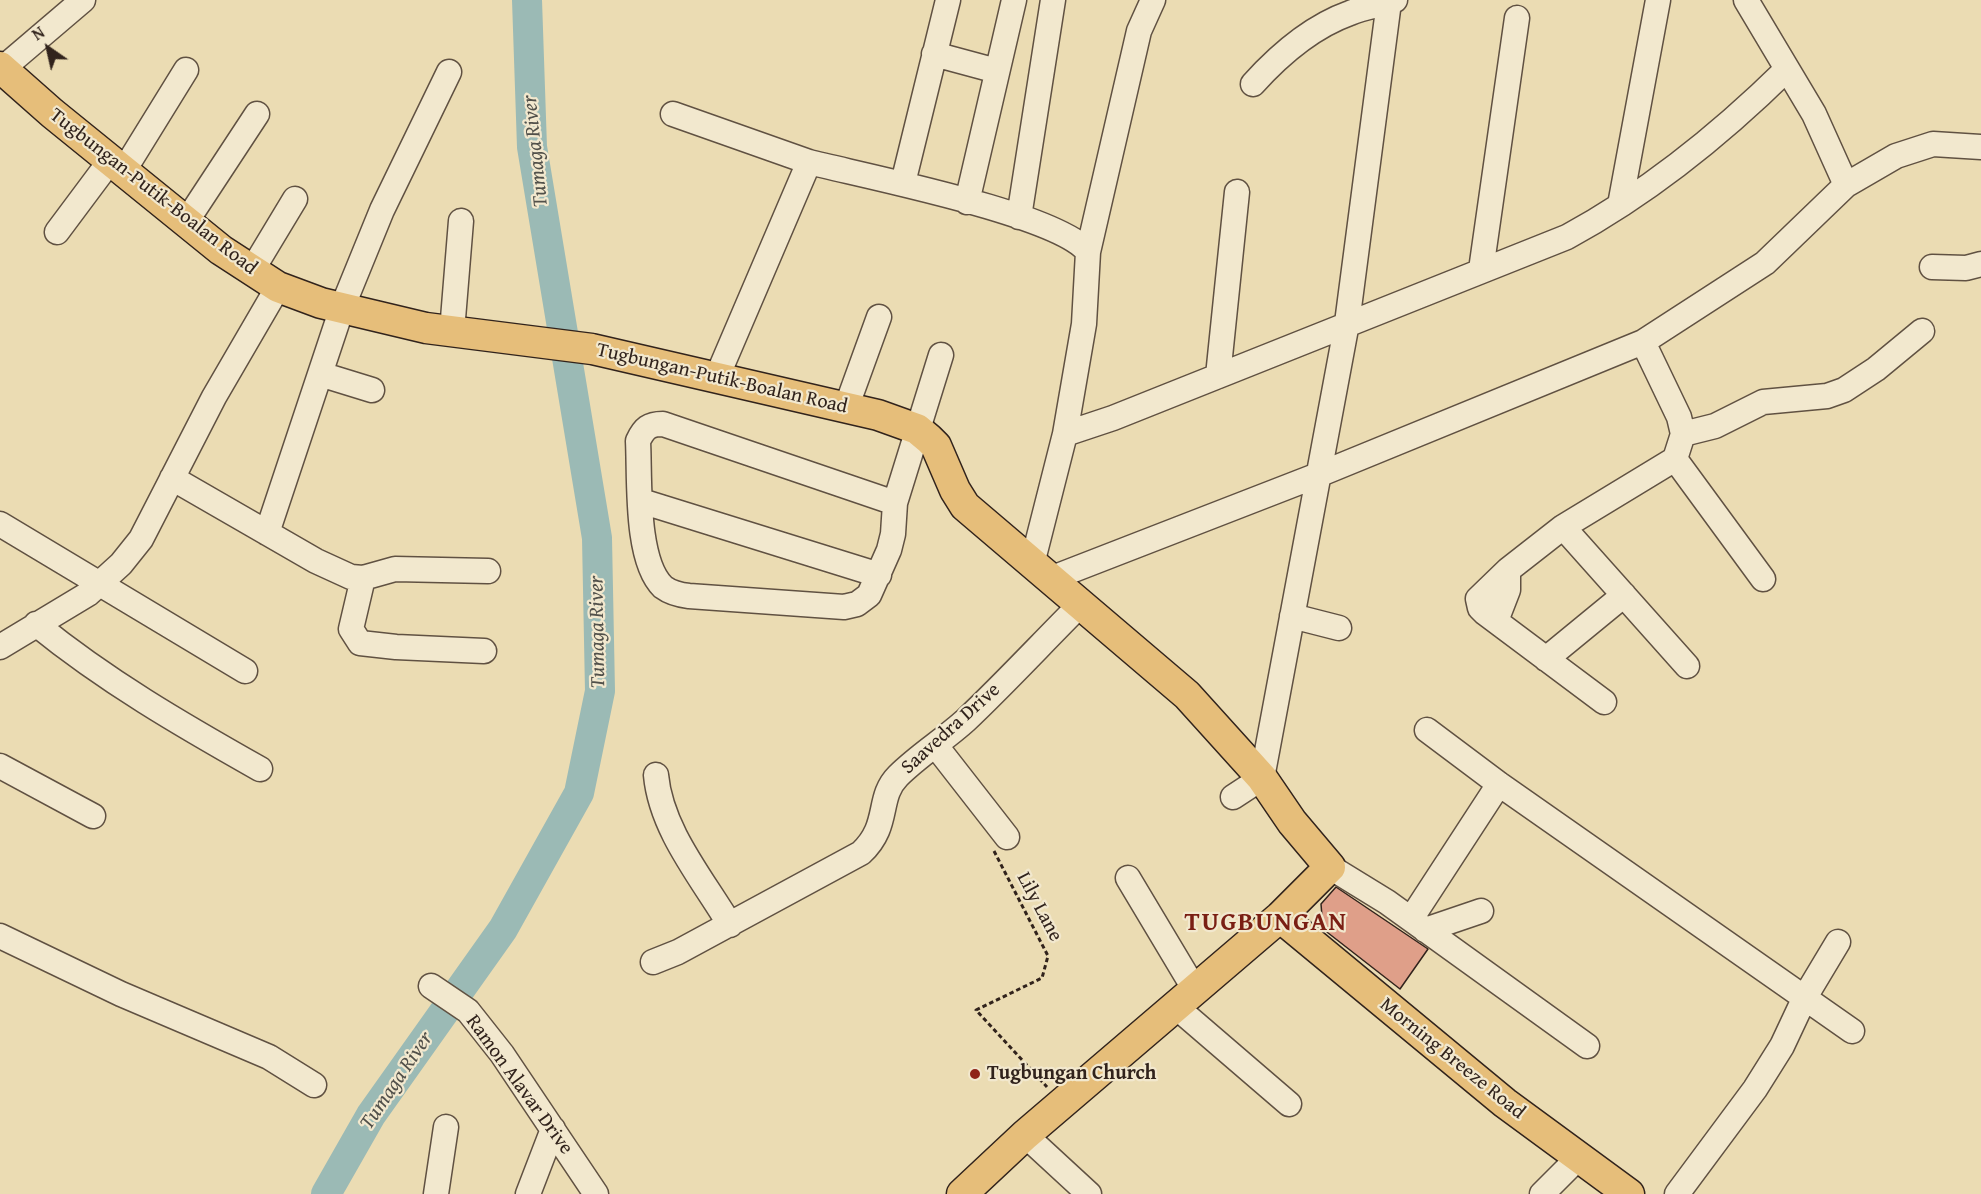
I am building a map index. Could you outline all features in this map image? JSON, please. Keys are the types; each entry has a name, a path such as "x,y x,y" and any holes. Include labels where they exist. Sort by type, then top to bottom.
{"main road":[{"name":"Tugbungan-Putik-Boalan Road","path":"1,68 186,222 251,272 278,287 342,308 452,331 591,349 878,415 917,429 936,446 955,490 965,506 1187,695 1262,778 1292,822 1330,867"},
{"path":"971,1192 1025,1135 1280,917 1330,867"},
{"name":"Morning Breeze Road","path":"1280,917 1496,1096 1629,1194"}],"street":[{"path":"1,68 83,0"},
{"path":"903,183 948,0"},
{"path":"967,202 1014,0"},
{"path":"1019,217 1053,0"},
{"path":"1153,0 1139,31 1088,252 1084,324 1041,572 1318,475 1643,342 1765,263 1845,185 1896,156 1933,144 1981,147"},
{"path":"1620,205 1658,0"},
{"path":"1746,0 1814,114 1845,185"},
{"path":"1233,797 1262,778 1347,323 1392,1 1349,13 1307,35 1278,57 1253,84"},
{"path":"1481,270 1517,18"},
{"path":"934,54 997,71"},
{"path":"1065,434 1218,376 1567,237 1620,205 1709,139 1787,69"},
{"path":"57,232 117,166 186,70"},
{"path":"267,533 342,308 382,210 449,72"},
{"path":"186,222 257,114"},
{"path":"673,114 809,162 903,183 1019,217 1081,243 1088,252"},
{"path":"717,377 809,162"},
{"path":"1218,376 1237,192"},
{"path":"251,272 295,199"},
{"path":"452,331 461,221"},
{"path":"1932,267 1966,268 1981,264"},
{"path":"0,647 65,609 101,584 141,539 230,368 278,287"},
{"path":"846,408 879,317"},
{"path":"1683,434 1715,426 1763,402 1827,396 1844,390 1876,369 1922,331"},
{"path":"1604,702 1496,621 1508,590 1508,570 1563,527 1675,459 1682,444 1683,434 1679,417 1643,342"},
{"path":"895,503 663,424 652,424 643,430 638,441 646,553 652,573 665,589 675,594 844,606 857,604 869,595 879,575 893,534 895,503 941,355"},
{"path":"320,374 372,390"},
{"path":"1675,459 1762,579"},
{"path":"172,478 335,570 363,578 395,569 488,571"},
{"path":"641,501 879,575"},
{"path":"0,524 245,671"},
{"path":"1563,527 1687,666"},
{"path":"363,578 351,629 360,642 396,647 484,651"},
{"path":"1546,659 1624,596"},
{"name":"Saavedra Drive","path":"653,962 678,952 730,925 861,853 873,842 879,831 891,786 898,776 966,719 1080,605"},
{"path":"1292,616 1339,628"},
{"path":"36,624 80,660 155,711 260,769"},
{"path":"1426,730 1499,784 1852,1031"},
{"path":"936,746 1007,837"},
{"path":"0,766 93,816"},
{"path":"656,775 658,796 667,821 730,925"},
{"path":"1418,924 1499,784"},
{"path":"1330,867 1418,924 1587,1046"},
{"path":"1128,879 1185,998 1289,1104"},
{"path":"1418,924 1481,911"},
{"path":"0,936 121,994 268,1057 314,1085"},
{"path":"1677,1194 1755,1089 1782,1046 1805,997 1838,942"},
{"name":"Ramon Alavar Drive","path":"431,986 468,1011 502,1054 596,1194"},
{"path":"436,1194 446,1127"},
{"path":"528,1194 553,1130"},
{"path":"1025,1135 1089,1194"},
{"path":"1542,1194 1578,1158"}],"path":[{"name":"Lily Lane","path":"1007,837 992,852 1048,956 1042,978 976,1010 1063,1103"}],"building":[{"path":"1336,887 1428,949 1400,989 1323,929 1321,904"}],"waterway":[{"name":"Tumaga River","path":"326,1194 371,1115 503,929 579,793 600,691 597,538 532,147 527,0"}],"place":[{"name":"Tugbungan Church","path":"975,1074"}],"district":[{"name":"TUGBUNGAN","path":"1266,923"}]}
